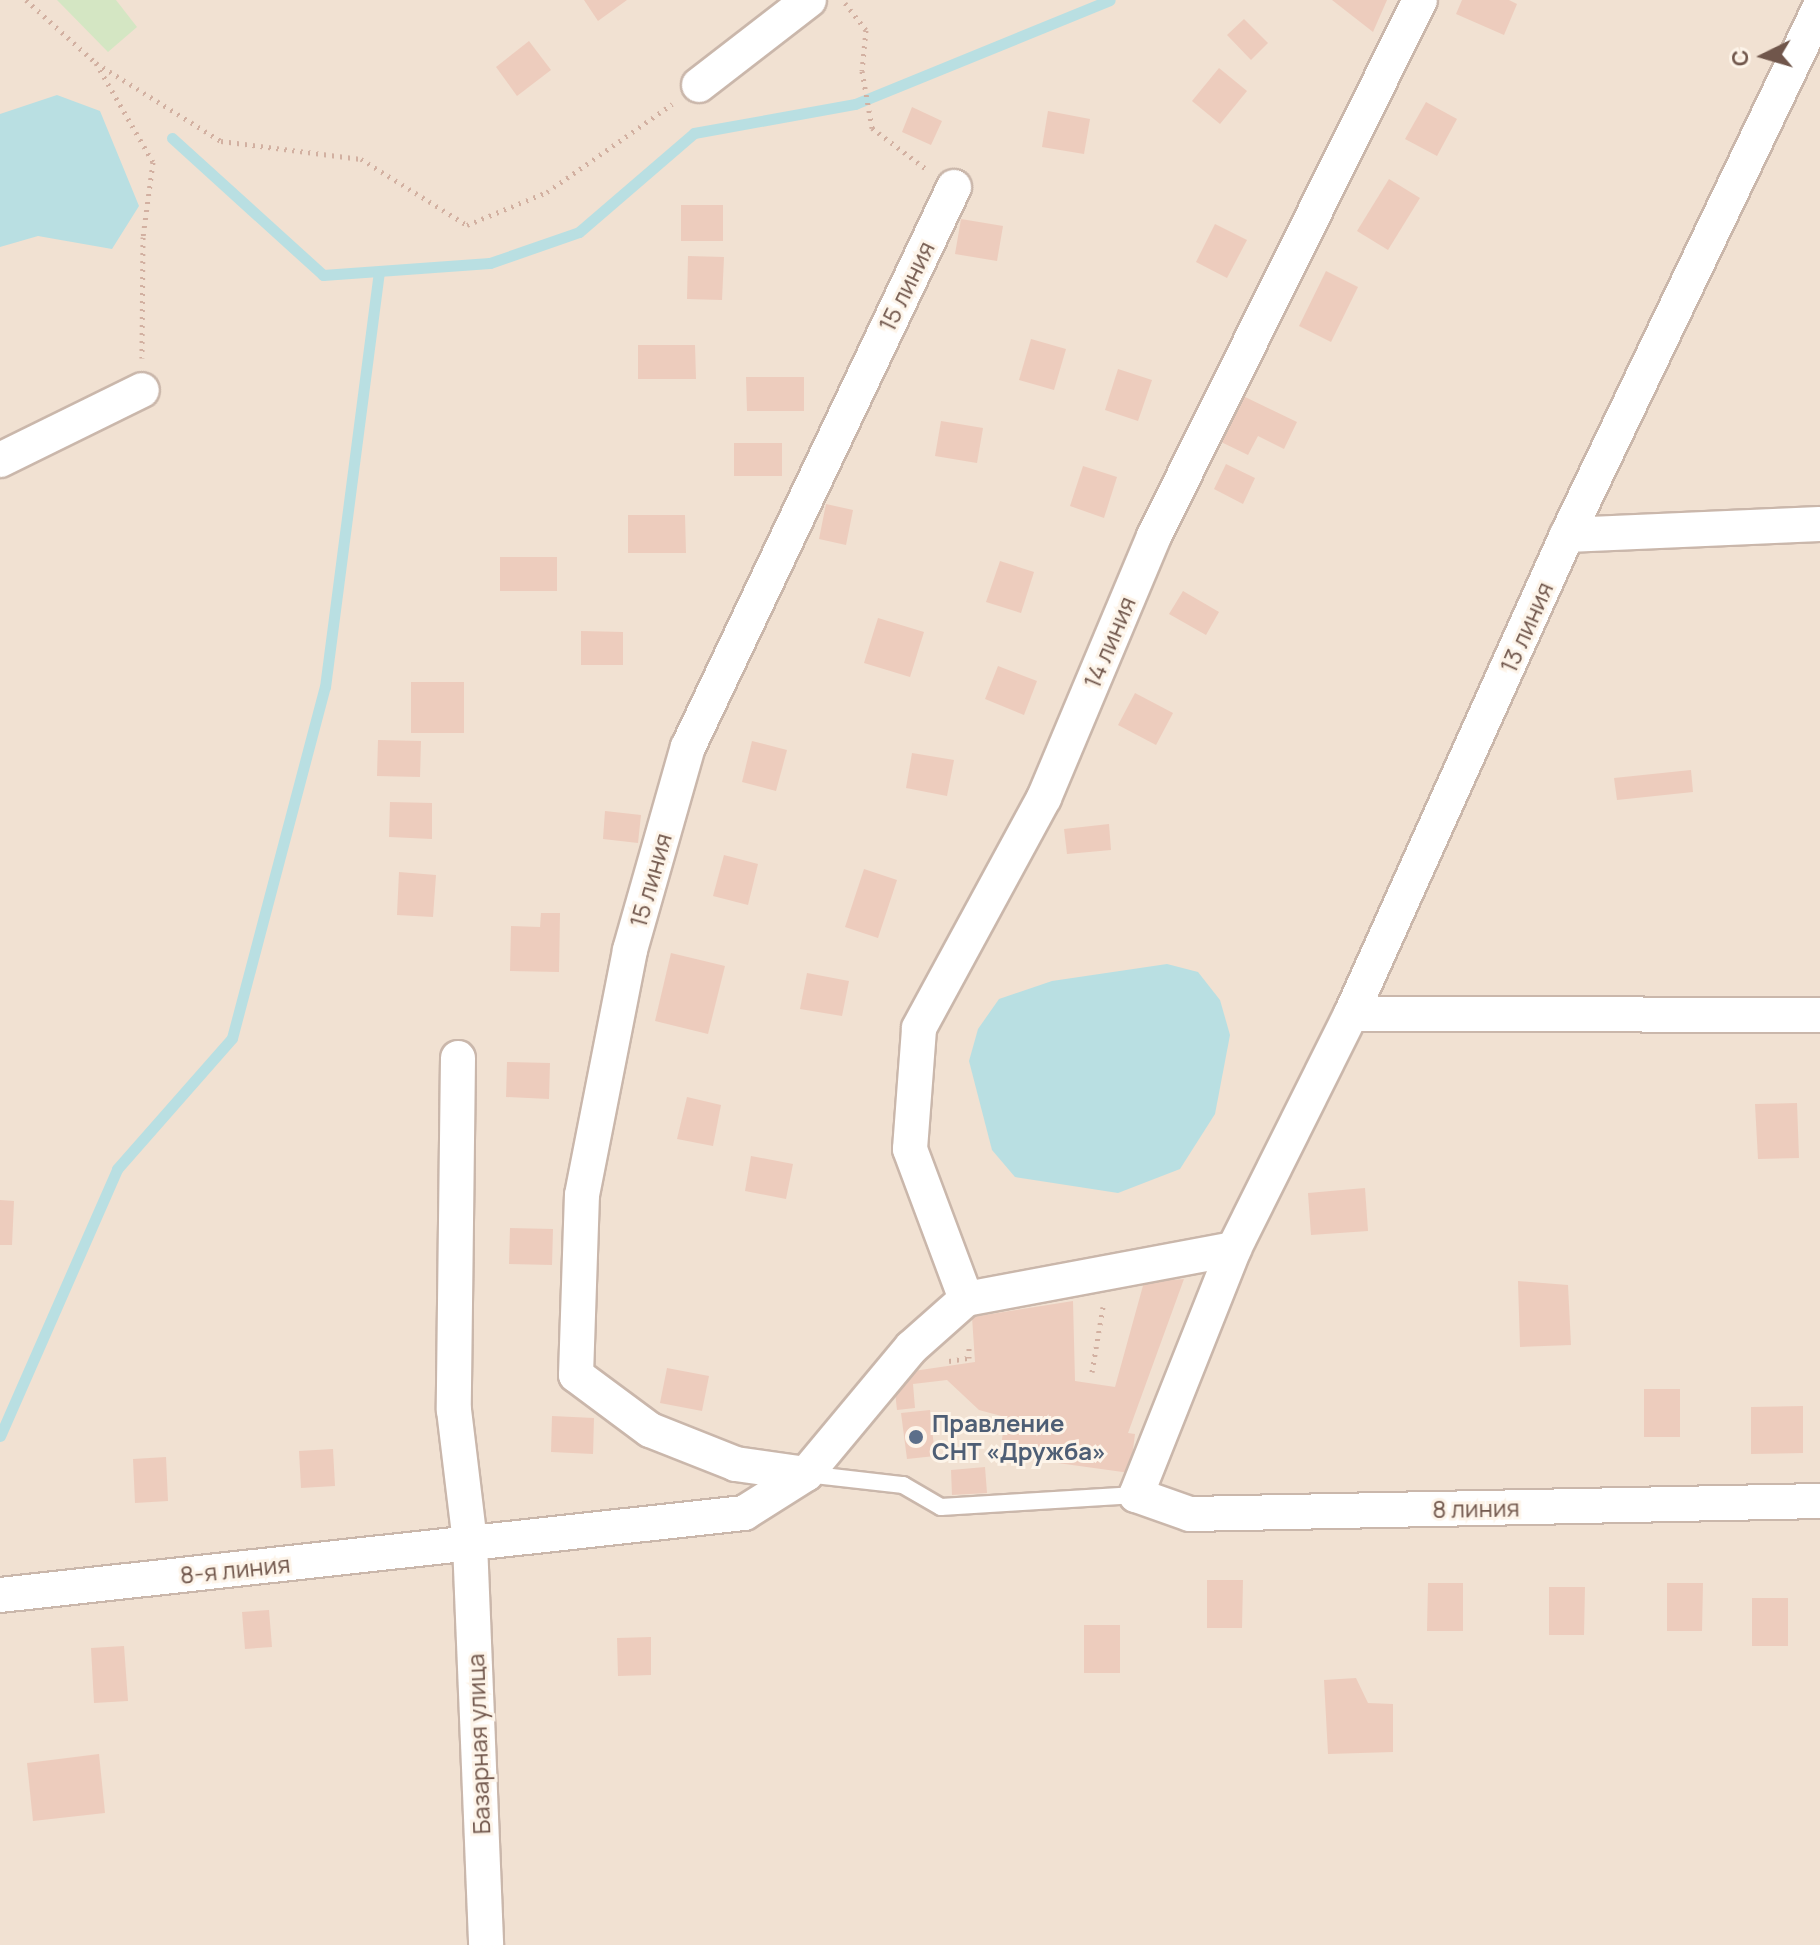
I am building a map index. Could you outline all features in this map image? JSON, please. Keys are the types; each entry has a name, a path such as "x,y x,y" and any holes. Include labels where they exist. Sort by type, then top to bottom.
{"street":[{"path":"699,85 809,0"},
{"name":"14 линия","path":"966,1299 910,1149 919,1028 1044,798 1154,536 1420,0"},
{"name":"13 линия","path":"1136,1495 1234,1249 1351,1014 1567,535 1820,7"},
{"name":"15 линия","path":"806,1474 736,1464 650,1430 576,1375 582,1195 630,950 688,747 954,187"},
{"path":"0,460 142,390"},
{"path":"1567,535 1820,524"},
{"path":"1351,1014 1820,1015"},
{"name":"Базарная улица","path":"458,1058 454,1410 470,1543 486,1945"},
{"path":"966,1299 1106,1270 1234,1249"},
{"name":"8-я линия","path":"0,1595 744,1513 806,1474 912,1347 966,1299"},
{"name":"8 линия","path":"1136,1495 1190,1514 1820,1501"}],"lane":[{"path":"806,1474 903,1485 941,1507 1136,1495"}],"path":[{"path":"26,0 96,63 221,141 361,159 467,225 547,192 699,85"},
{"path":"842,0 866,30 862,71 872,128 906,156"},
{"path":"96,63 153,162 143,237 142,390"},
{"path":"1092,1372 1106,1270"}],"shaded area":[{"path":"0,0 1820,0 1820,1945 0,1945"}],"green space":[{"path":"57,0 116,0 137,27 108,52"}],"water":[{"path":"57,95 100,111 139,206 112,249 38,236 0,247 0,114"},
{"path":"1167,964 1198,972 1220,1000 1230,1035 1215,1114 1180,1169 1118,1193 1015,1177 992,1150 969,1061 978,1029 999,999 1052,981"}],"building":[{"path":"584,0 627,0 598,21"},
{"path":"1332,0 1387,0 1373,32"},
{"path":"1462,0 1509,0 1517,4 1504,35 1456,14"},
{"path":"1244,19 1268,43 1251,60 1227,35"},
{"path":"529,41 551,70 517,96 496,67"},
{"path":"1219,68 1247,91 1220,124 1192,101"},
{"path":"1426,102 1457,119 1437,156 1405,139"},
{"path":"912,107 942,121 931,145 902,132"},
{"path":"1048,111 1090,119 1084,154 1042,147"},
{"path":"1389,179 1420,198 1388,250 1357,231"},
{"path":"681,205 723,205 723,241 681,241"},
{"path":"961,219 1003,226 997,261 955,254"},
{"path":"1215,224 1247,240 1227,278 1196,262"},
{"path":"688,256 724,257 722,300 687,299"},
{"path":"1326,271 1358,287 1331,342 1299,326"},
{"path":"1031,339 1066,349 1054,390 1019,380"},
{"path":"638,345 695,345 696,379 638,379"},
{"path":"1118,369 1152,380 1138,421 1105,410"},
{"path":"746,377 804,377 804,411 747,411"},
{"path":"1241,395 1297,422 1284,449 1258,436 1248,455 1219,441"},
{"path":"941,421 983,428 977,463 935,456"},
{"path":"734,443 782,443 782,476 734,476"},
{"path":"1226,464 1255,478 1243,504 1214,489"},
{"path":"1083,466 1117,477 1104,518 1070,506"},
{"path":"826,504 853,510 846,545 819,539"},
{"path":"628,515 685,515 686,553 628,553"},
{"path":"500,557 557,557 557,591 500,591"},
{"path":"1000,561 1034,572 1021,613 986,602"},
{"path":"1183,591 1219,612 1206,635 1169,614"},
{"path":"878,618 924,632 910,677 864,663"},
{"path":"581,631 623,632 623,665 581,665"},
{"path":"998,666 1037,681 1024,715 985,699"},
{"path":"411,682 464,682 464,733 411,733"},
{"path":"1135,693 1173,713 1156,745 1118,725"},
{"path":"378,740 421,741 420,777 377,776"},
{"path":"752,741 787,750 776,791 742,782"},
{"path":"912,753 954,760 947,796 906,788"},
{"path":"1691,770 1693,792 1617,800 1614,778"},
{"path":"390,802 432,803 432,839 389,837"},
{"path":"605,811 641,815 638,843 603,839"},
{"path":"1109,824 1111,850 1067,854 1064,829"},
{"path":"724,855 758,864 748,905 713,896"},
{"path":"864,869 897,880 878,938 845,927"},
{"path":"399,872 436,875 433,917 397,915"},
{"path":"541,913 560,913 559,972 510,971 511,926 540,927"},
{"path":"671,953 725,966 708,1034 655,1021"},
{"path":"807,973 849,981 842,1016 800,1009"},
{"path":"507,1062 550,1063 549,1099 506,1097"},
{"path":"687,1097 721,1105 713,1146 677,1139"},
{"path":"1797,1103 1799,1158 1758,1159 1755,1104"},
{"path":"751,1156 793,1164 786,1199 745,1191"},
{"path":"1365,1188 1368,1231 1311,1235 1308,1193"},
{"path":"0,1200 14,1201 12,1245 0,1245"},
{"path":"510,1228 553,1229 552,1265 509,1264"},
{"path":"1184,1279 1128,1433 1135,1434 1130,1473 1000,1455 1005,1417 979,1410 947,1380 913,1384 915,1408 897,1410 893,1374 975,1362 972,1317 1073,1301 1075,1381 1115,1387 1144,1282"},
{"path":"1518,1281 1568,1285 1571,1345 1520,1347"},
{"path":"667,1368 709,1376 702,1411 660,1403"},
{"path":"1644,1389 1680,1389 1680,1437 1644,1437"},
{"path":"1803,1406 1803,1453 1751,1454 1751,1407"},
{"path":"930,1410 935,1456 907,1459 901,1413"},
{"path":"552,1416 594,1418 593,1454 551,1452"},
{"path":"333,1449 335,1486 301,1488 299,1451"},
{"path":"166,1457 168,1501 135,1503 133,1459"},
{"path":"985,1467 987,1493 952,1495 951,1470"},
{"path":"1207,1580 1243,1580 1242,1628 1207,1628"},
{"path":"1428,1583 1463,1583 1463,1631 1427,1631"},
{"path":"1667,1583 1703,1583 1702,1631 1667,1631"},
{"path":"1549,1587 1585,1587 1584,1635 1549,1635"},
{"path":"1752,1598 1788,1598 1788,1646 1752,1646"},
{"path":"269,1610 272,1647 245,1649 242,1612"},
{"path":"1084,1625 1120,1625 1120,1673 1084,1673"},
{"path":"651,1637 651,1675 618,1676 617,1638"},
{"path":"124,1646 128,1701 94,1703 91,1648"},
{"path":"1356,1678 1368,1703 1393,1704 1393,1752 1328,1754 1324,1680"},
{"path":"99,1754 105,1813 33,1821 27,1763"}],"waterway":[{"path":"172,138 323,275 490,263 579,232 694,133 855,104 1110,0"},
{"path":"0,1436 117,1169 232,1038 325,687 379,271"}],"place":[{"name":"Правление СНТ «Дружба»","path":"916,1437"}]}
